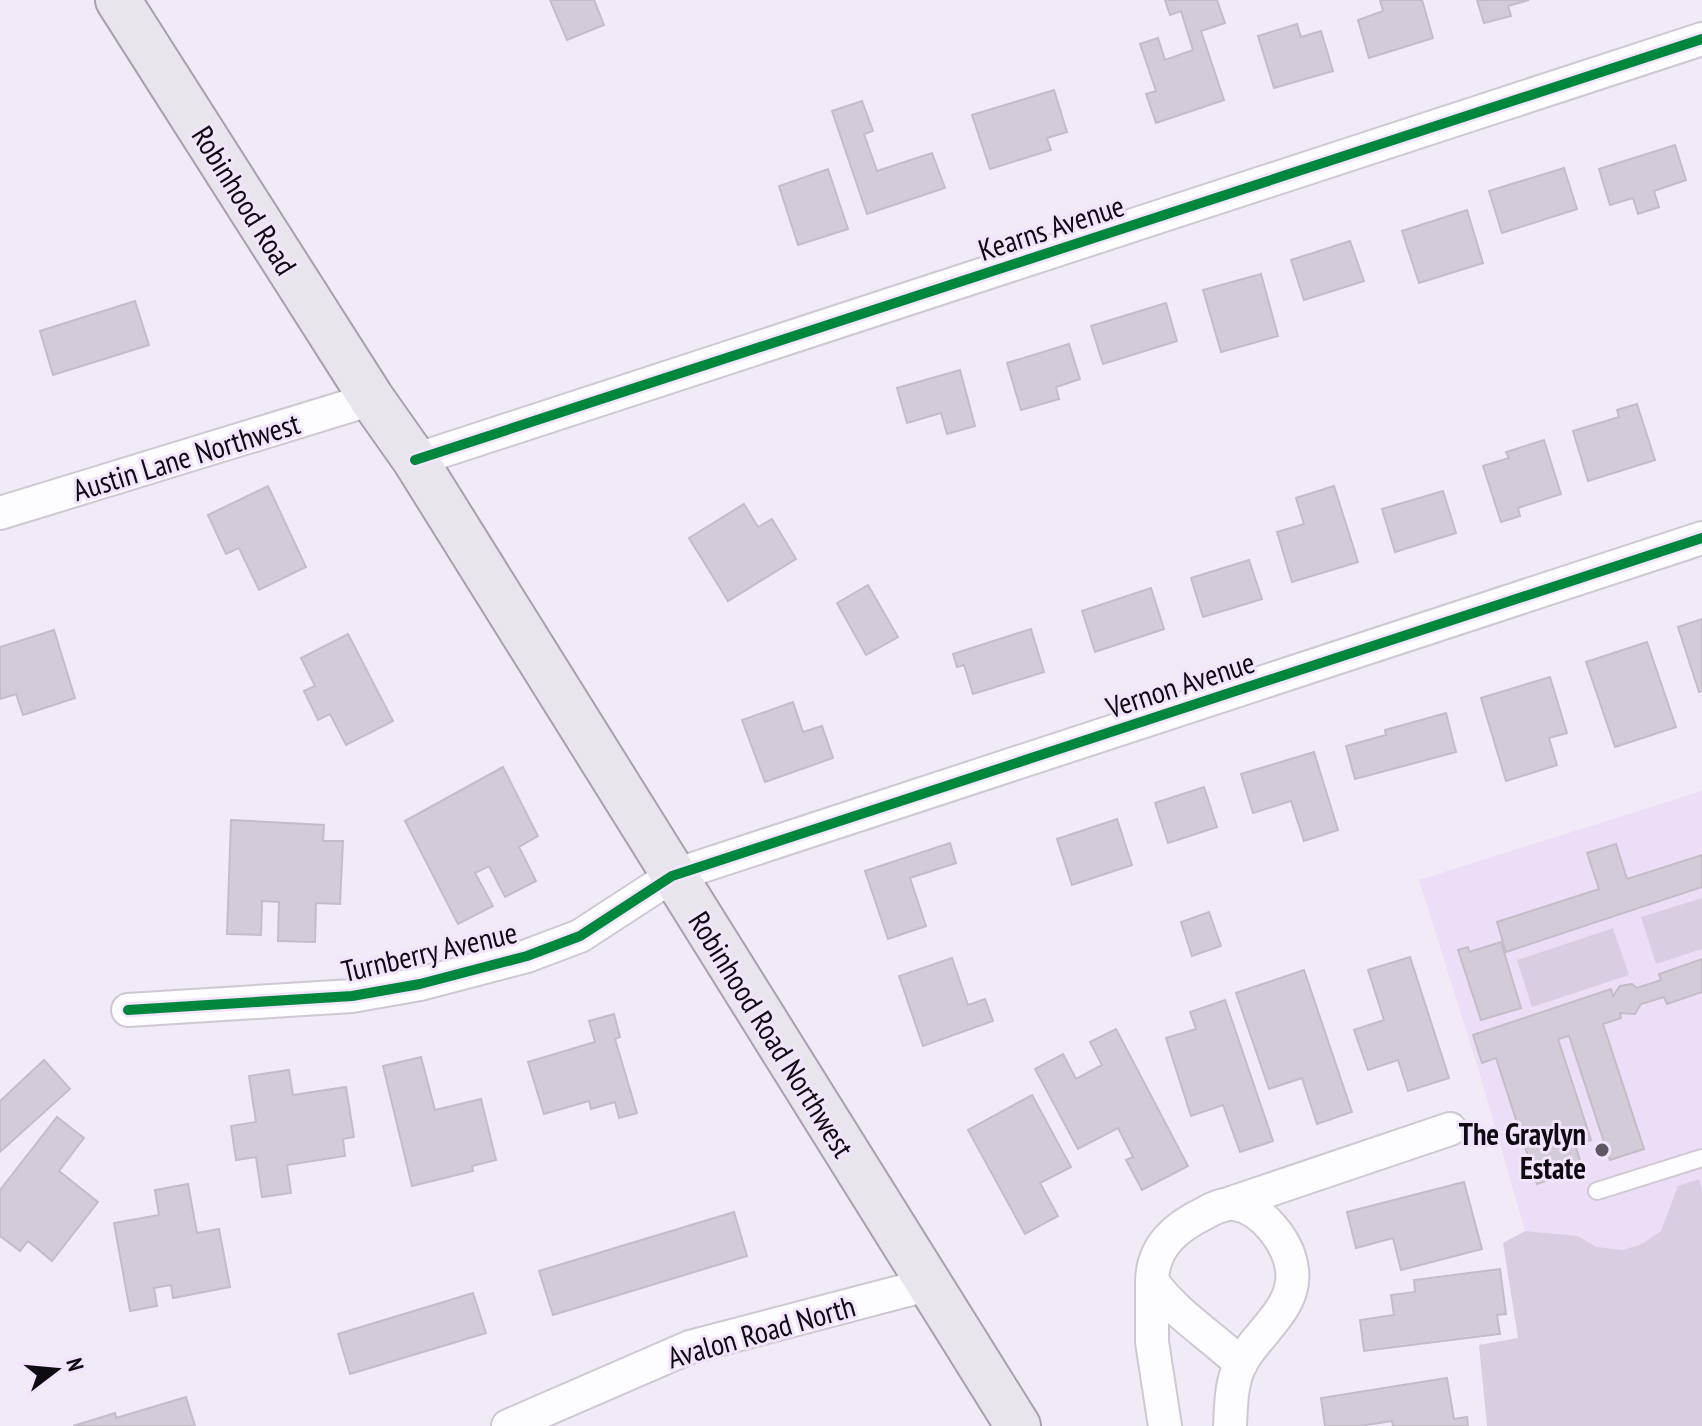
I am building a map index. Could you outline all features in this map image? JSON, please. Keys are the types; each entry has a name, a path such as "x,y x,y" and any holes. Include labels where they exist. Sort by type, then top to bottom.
{"main road":[{"name":"Robinhood Road","path":"118,0 372,399"},
{"name":"Robinhood Road Northwest","path":"372,399 415,460 1018,1426"}],"street":[{"name":"Kearns Avenue","path":"415,460 1702,39"},
{"name":"Austin Lane Northwest","path":"0,513 372,399"},
{"name":"Vernon Avenue","path":"672,876 1702,538"},
{"name":"Turnberry Avenue","path":"128,1010 352,996 420,984 527,956 580,936 672,876"},
{"path":"1165,1426 1152,1342 1152,1281 1153,1268 1166,1239 1194,1219 1231,1203 1450,1129"},
{"path":"1230,1426 1233,1391 1241,1364 1271,1325 1288,1296 1292,1268 1273,1228 1245,1207 1231,1203"},
{"path":"1152,1281 1174,1307 1241,1364"},
{"name":"Avalon Road North","path":"508,1426 690,1347 930,1284"}],"lane":[{"path":"1597,1191 1702,1158"}],"shaded area":[{"name":"The Graylyn Estate","path":"1702,791 1702,1426 1579,1236 1525,1231 1419,880"},
{"path":"1702,898 1702,949 1656,964 1641,917"},
{"path":"1613,928 1629,975 1532,1007 1517,960"},
{"path":"1699,1179 1702,1189 1702,1426 1487,1426 1479,1345 1518,1338 1503,1243 1525,1231 1578,1236 1596,1247 1623,1250 1642,1244 1661,1231 1678,1186"}],"building":[{"path":"550,0 594,0 604,25 567,40"},
{"path":"1165,0 1217,0 1225,23 1201,31 1224,100 1156,123 1146,94 1156,91 1140,44 1158,38 1165,60 1193,50 1181,11 1170,15"},
{"path":"1380,0 1422,0 1433,38 1369,58 1358,20 1383,11"},
{"path":"1477,0 1529,0 1508,6 1511,16 1484,23"},
{"path":"1297,24 1301,37 1321,31 1333,71 1274,88 1258,36"},
{"path":"1054,90 1067,132 1047,138 1051,150 990,169 972,115"},
{"path":"862,101 873,131 864,134 877,171 932,153 945,188 867,214 832,111"},
{"path":"1675,145 1686,180 1654,191 1659,207 1638,214 1633,198 1610,205 1599,169"},
{"path":"1564,168 1577,209 1502,233 1489,191"},
{"path":"828,169 848,229 798,245 779,186"},
{"path":"1467,210 1483,263 1419,283 1402,231"},
{"path":"1350,241 1364,281 1304,300 1291,260"},
{"path":"1261,274 1278,336 1221,352 1203,290"},
{"path":"135,301 149,345 53,375 40,331"},
{"path":"1166,303 1177,341 1103,364 1091,326"},
{"path":"1069,344 1080,379 1056,387 1059,399 1021,410 1007,363"},
{"path":"960,370 975,426 947,434 941,413 907,423 897,388"},
{"path":"1637,404 1655,460 1588,481 1573,431 1619,417 1617,410"},
{"path":"1544,440 1561,494 1518,508 1520,516 1501,522 1483,466 1509,458 1506,452"},
{"path":"268,486 306,567 259,590 239,548 226,554 208,515"},
{"path":"1334,486 1358,562 1292,582 1277,532 1304,524 1296,498"},
{"path":"1443,491 1456,533 1395,552 1382,509"},
{"path":"744,504 758,527 772,519 796,559 728,601 689,538"},
{"path":"1249,560 1262,599 1203,617 1191,578"},
{"path":"868,585 898,637 866,655 837,603"},
{"path":"1151,588 1164,629 1095,652 1082,611"},
{"path":"1702,619 1702,691 1699,692 1678,627"},
{"path":"1031,629 1044,672 973,694 964,665 957,667 953,654"},
{"path":"54,630 75,698 23,715 16,694 0,699 0,647"},
{"path":"348,634 393,721 346,745 330,714 318,720 304,691 315,686 301,658"},
{"path":"1647,642 1676,727 1615,747 1586,662"},
{"path":"1550,677 1567,733 1549,738 1557,765 1506,781 1481,698"},
{"path":"793,702 803,732 822,726 833,758 765,782 742,720"},
{"path":"1446,713 1456,752 1355,779 1346,746 1386,735 1385,730"},
{"path":"1314,752 1338,830 1304,841 1291,801 1253,813 1241,774"},
{"path":"503,767 538,836 519,847 536,881 505,897 489,866 475,873 493,906 458,924 405,821"},
{"path":"1204,787 1217,827 1168,843 1155,803"},
{"path":"1117,819 1132,865 1072,885 1057,839"},
{"path":"231,820 324,825 323,841 343,841 340,904 316,903 315,942 278,941 279,902 262,901 261,935 227,934"},
{"path":"950,843 956,863 910,878 926,926 888,939 865,871"},
{"path":"1616,844 1627,879 1702,855 1702,887 1506,952 1497,922 1599,889 1587,853"},
{"path":"1209,912 1221,946 1192,956 1181,922"},
{"path":"1501,942 1521,1008 1481,1020 1458,950 1468,947 1469,952"},
{"path":"1410,957 1449,1078 1408,1091 1398,1060 1368,1070 1354,1030 1384,1020 1368,970"},
{"path":"952,958 968,1005 985,999 993,1021 923,1046 899,976"},
{"path":"1702,959 1702,992 1667,1004 1664,997 1641,1004 1635,1014 1620,1013 1621,1018 1603,1024 1644,1149 1610,1160 1569,1036 1558,1039 1591,1140 1575,1145 1583,1169 1537,1184 1496,1058 1482,1063 1473,1035 1611,989 1613,996 1620,986 1632,984 1637,988 1661,980 1659,974"},
{"path":"1304,970 1352,1112 1317,1124 1302,1078 1269,1089 1236,993"},
{"path":"1225,1000 1273,1141 1240,1152 1223,1105 1191,1116 1166,1038 1196,1029 1190,1012"},
{"path":"614,1014 620,1037 615,1039 637,1113 619,1118 615,1102 591,1109 589,1101 544,1114 528,1062 595,1042 589,1021"},
{"path":"1116,1029 1188,1166 1142,1190 1126,1160 1133,1157 1118,1128 1078,1149 1035,1069 1063,1054 1076,1079 1102,1065 1090,1042"},
{"path":"421,1057 435,1110 481,1099 496,1160 472,1166 473,1171 412,1186 383,1066"},
{"path":"44,1060 70,1089 0,1152 0,1101"},
{"path":"289,1070 293,1095 346,1087 354,1137 343,1139 345,1156 287,1165 291,1193 262,1197 256,1157 236,1160 231,1126 256,1122 249,1076"},
{"path":"1032,1095 1071,1167 1040,1183 1058,1216 1025,1234 968,1130"},
{"path":"57,1117 84,1138 59,1171 98,1202 52,1261 28,1241 20,1251 0,1236 0,1190"},
{"path":"1464,1182 1482,1249 1401,1270 1393,1238 1356,1248 1347,1212"},
{"path":"188,1184 197,1233 219,1229 230,1287 173,1298 171,1285 154,1288 157,1306 130,1311 114,1223 159,1215 155,1190"},
{"path":"734,1212 747,1256 553,1315 539,1271"},
{"path":"1500,1269 1506,1314 1497,1315 1500,1334 1364,1351 1360,1320 1394,1315 1391,1295 1415,1292 1414,1280"},
{"path":"473,1293 486,1333 350,1374 338,1334"},
{"path":"1447,1378 1454,1419 1467,1417 1468,1426 1393,1426 1392,1421 1360,1426 1325,1426 1321,1398"},
{"path":"186,1397 195,1426 73,1426 115,1413 116,1418"}],"cycle path":[{"path":"415,460 1702,39"},
{"path":"128,1010 352,996 420,984 527,956 580,936 672,876 1702,538"}],"place":[{"name":"The Graylyn Estate","path":"1602,1150"}]}
